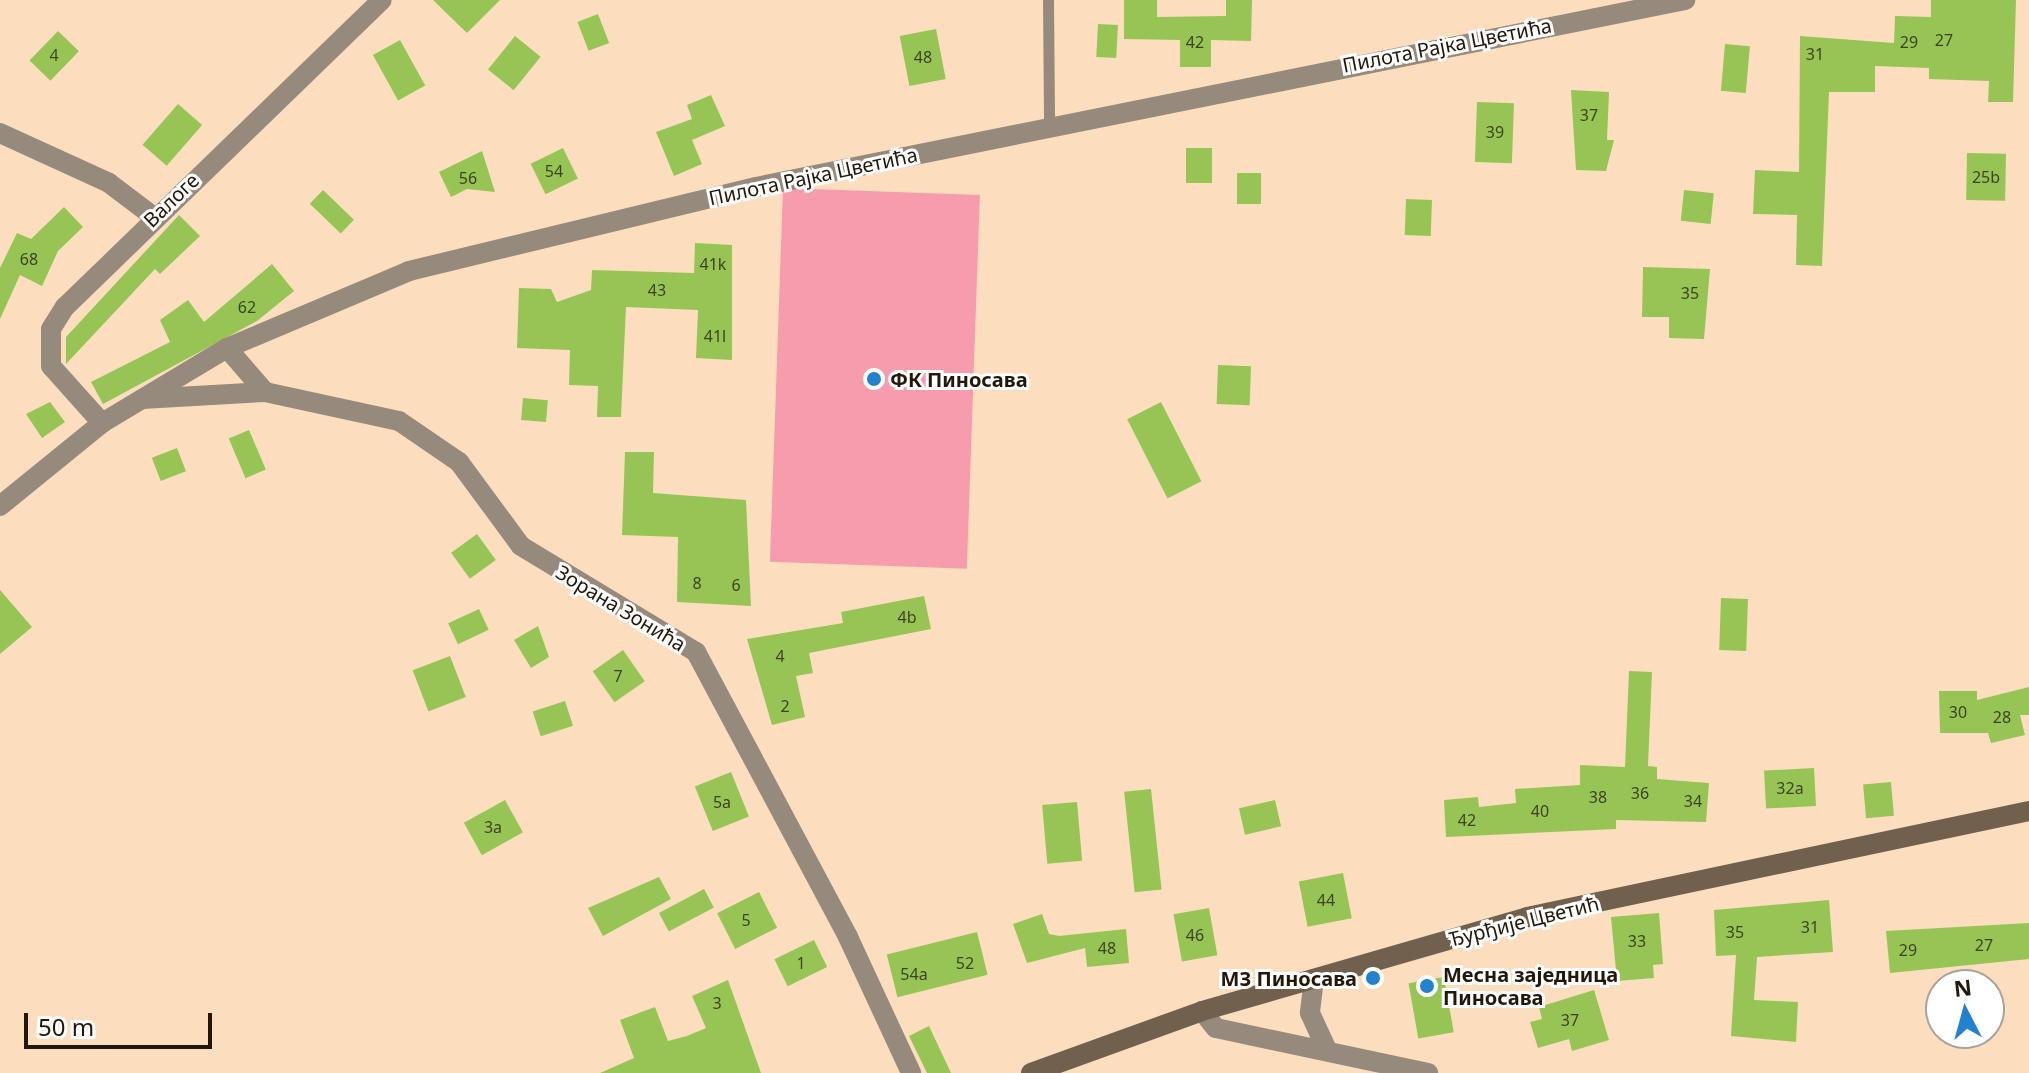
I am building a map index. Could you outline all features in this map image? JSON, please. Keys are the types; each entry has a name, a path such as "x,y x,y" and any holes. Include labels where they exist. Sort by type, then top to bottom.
{"street":[{"name":"Валоге","path":"102,423 51,366 49,337 65,307 154,217 382,0"},
{"name":"Пилота Рајка Цветића","path":"0,506 102,423 227,348 326,302 494,246 1049,126 1685,0"},
{"path":"0,133 109,183 154,217"},
{"path":"227,348 265,392"},
{"name":"Зорана Зонића","path":"138,399 265,392 352,407 430,438 459,462 521,546 696,652 834,909 911,1073"},
{"name":"Ђурђије Цветић","path":"1031,1073 1202,1011 1527,917 2029,811"},
{"path":"1314,979 1310,1013 1327,1050"},
{"path":"1202,1011 1216,1028 1428,1073"}],"lane":[{"path":"1048,0 1049,126"}],"shaded area":[{"name":"ФК Пиносава","path":"783,188 980,195 967,569 770,562"}],"building":[{"path":"433,0 500,0 467,33"},
{"path":"1124,0 1157,0 1157,17 1226,16 1226,0 1252,0 1251,41 1211,40 1211,67 1180,67 1180,40 1124,39"},
{"path":"1931,0 2016,0 2013,102 1988,102 1989,81 1929,79 1929,68 1875,66 1875,92 1829,92 1822,266 1796,265 1797,215 1753,214 1755,170 1799,172 1800,36 1894,43 1895,16 1931,17"},
{"path":"598,14 609,43 589,51 577,22"},
{"path":"1098,24 1118,25 1116,58 1096,57"},
{"path":"936,29 946,79 909,86 900,36"},
{"path":"58,31 79,51 50,81 30,60"},
{"path":"515,36 541,57 514,90 488,69"},
{"path":"400,40 425,85 398,101 373,55"},
{"path":"1725,44 1750,46 1746,93 1721,91"},
{"path":"1571,90 1609,92 1607,140 1614,140 1606,171 1576,170"},
{"path":"711,95 725,126 692,140 702,164 674,176 656,132 692,119 687,105"},
{"path":"1477,102 1514,103 1512,163 1475,162"},
{"path":"178,104 202,125 167,166 143,145"},
{"path":"563,148 578,179 546,194 531,164"},
{"path":"1186,148 1212,148 1212,183 1186,183"},
{"path":"482,151 495,192 467,189 451,197 439,172"},
{"path":"1967,153 2006,154 2005,201 1966,200"},
{"path":"1237,173 1261,173 1261,204 1237,204"},
{"path":"323,190 354,220 341,234 310,204"},
{"path":"1684,190 1714,193 1711,224 1681,221"},
{"path":"1406,199 1432,200 1431,236 1405,235"},
{"path":"64,207 83,227 58,251 42,286 20,275 0,319 0,268 17,233 31,239"},
{"path":"179,215 200,236 160,274 155,269 66,364 66,337"},
{"path":"695,243 732,245 732,360 696,358 698,310 626,307 621,417 597,417 598,386 569,385 570,350 517,348 519,288 551,289 557,302 591,290 592,270 694,273"},
{"path":"272,264 294,291 257,321 103,404 91,382 170,342 160,320 188,300 204,322"},
{"path":"1643,267 1710,269 1704,339 1669,338 1669,317 1642,317"},
{"path":"1218,365 1251,366 1250,405 1217,404"},
{"path":"523,398 548,400 546,422 521,420"},
{"path":"50,402 65,422 42,438 26,414"},
{"path":"1161,402 1201,481 1168,499 1127,419"},
{"path":"249,430 266,470 246,478 229,439"},
{"path":"177,448 186,471 161,481 152,458"},
{"path":"625,452 654,452 653,493 746,500 751,606 677,602 678,537 622,535"},
{"path":"477,534 496,560 470,579 451,553"},
{"path":"0,590 32,627 0,654"},
{"path":"924,596 931,629 809,653 813,673 796,676 805,717 772,725 747,639 843,623 841,612"},
{"path":"1721,598 1748,599 1746,651 1719,650"},
{"path":"479,609 489,630 458,644 448,623"},
{"path":"538,626 549,657 531,668 514,640"},
{"path":"623,650 645,681 614,702 593,671"},
{"path":"450,656 466,697 428,711 413,670"},
{"path":"1629,671 1652,672 1648,766 1657,767 1657,779 1709,783 1706,822 1616,820 1616,829 1446,837 1444,800 1478,797 1479,807 1516,803 1515,789 1580,785 1580,765 1625,767"},
{"path":"2029,687 2029,715 2020,715 2025,735 1991,743 1988,733 1940,733 1939,691 1977,691 1977,700"},
{"path":"565,701 573,726 541,736 533,712"},
{"path":"1814,768 1816,806 1766,809 1764,771"},
{"path":"731,772 749,817 713,831 695,787"},
{"path":"1891,782 1894,816 1866,818 1863,784"},
{"path":"1151,789 1162,889 1135,892 1124,792"},
{"path":"505,800 523,832 482,855 464,823"},
{"path":"1275,800 1281,826 1245,835 1239,808"},
{"path":"1077,802 1082,861 1047,864 1042,805"},
{"path":"1343,873 1352,918 1308,927 1299,882"},
{"path":"659,877 671,899 603,936 588,908"},
{"path":"704,889 714,908 669,931 659,913"},
{"path":"759,892 777,928 735,949 717,913"},
{"path":"1829,900 1833,952 1757,957 1754,1000 1798,1002 1796,1042 1731,1036 1736,955 1716,956 1714,910"},
{"path":"1209,908 1217,955 1182,962 1174,914"},
{"path":"1659,913 1663,964 1653,965 1654,978 1617,981 1611,917"},
{"path":"1042,914 1049,934 1059,936 1126,929 1129,963 1087,967 1085,948 1027,963 1013,924"},
{"path":"2029,923 2029,959 1890,973 1886,931"},
{"path":"977,932 988,975 897,997 887,954"},
{"path":"814,940 827,967 788,986 774,959"},
{"path":"1444,977 1454,1032 1418,1038 1409,983"},
{"path":"728,980 761,1073 600,1073 634,1058 620,1020 655,1007 668,1041 687,1036 706,1028 692,996"},
{"path":"1594,990 1609,1040 1572,1051 1569,1039 1538,1048 1530,1022 1542,1019 1539,1007"},
{"path":"929,1026 951,1073 927,1073 909,1036"}],"place":[{"name":"ФК Пиносава","path":"874,379"},
{"name":"МЗ Пиносава","path":"1373,978"},
{"name":"Месна заједница Пиносава","path":"1427,986"}]}
